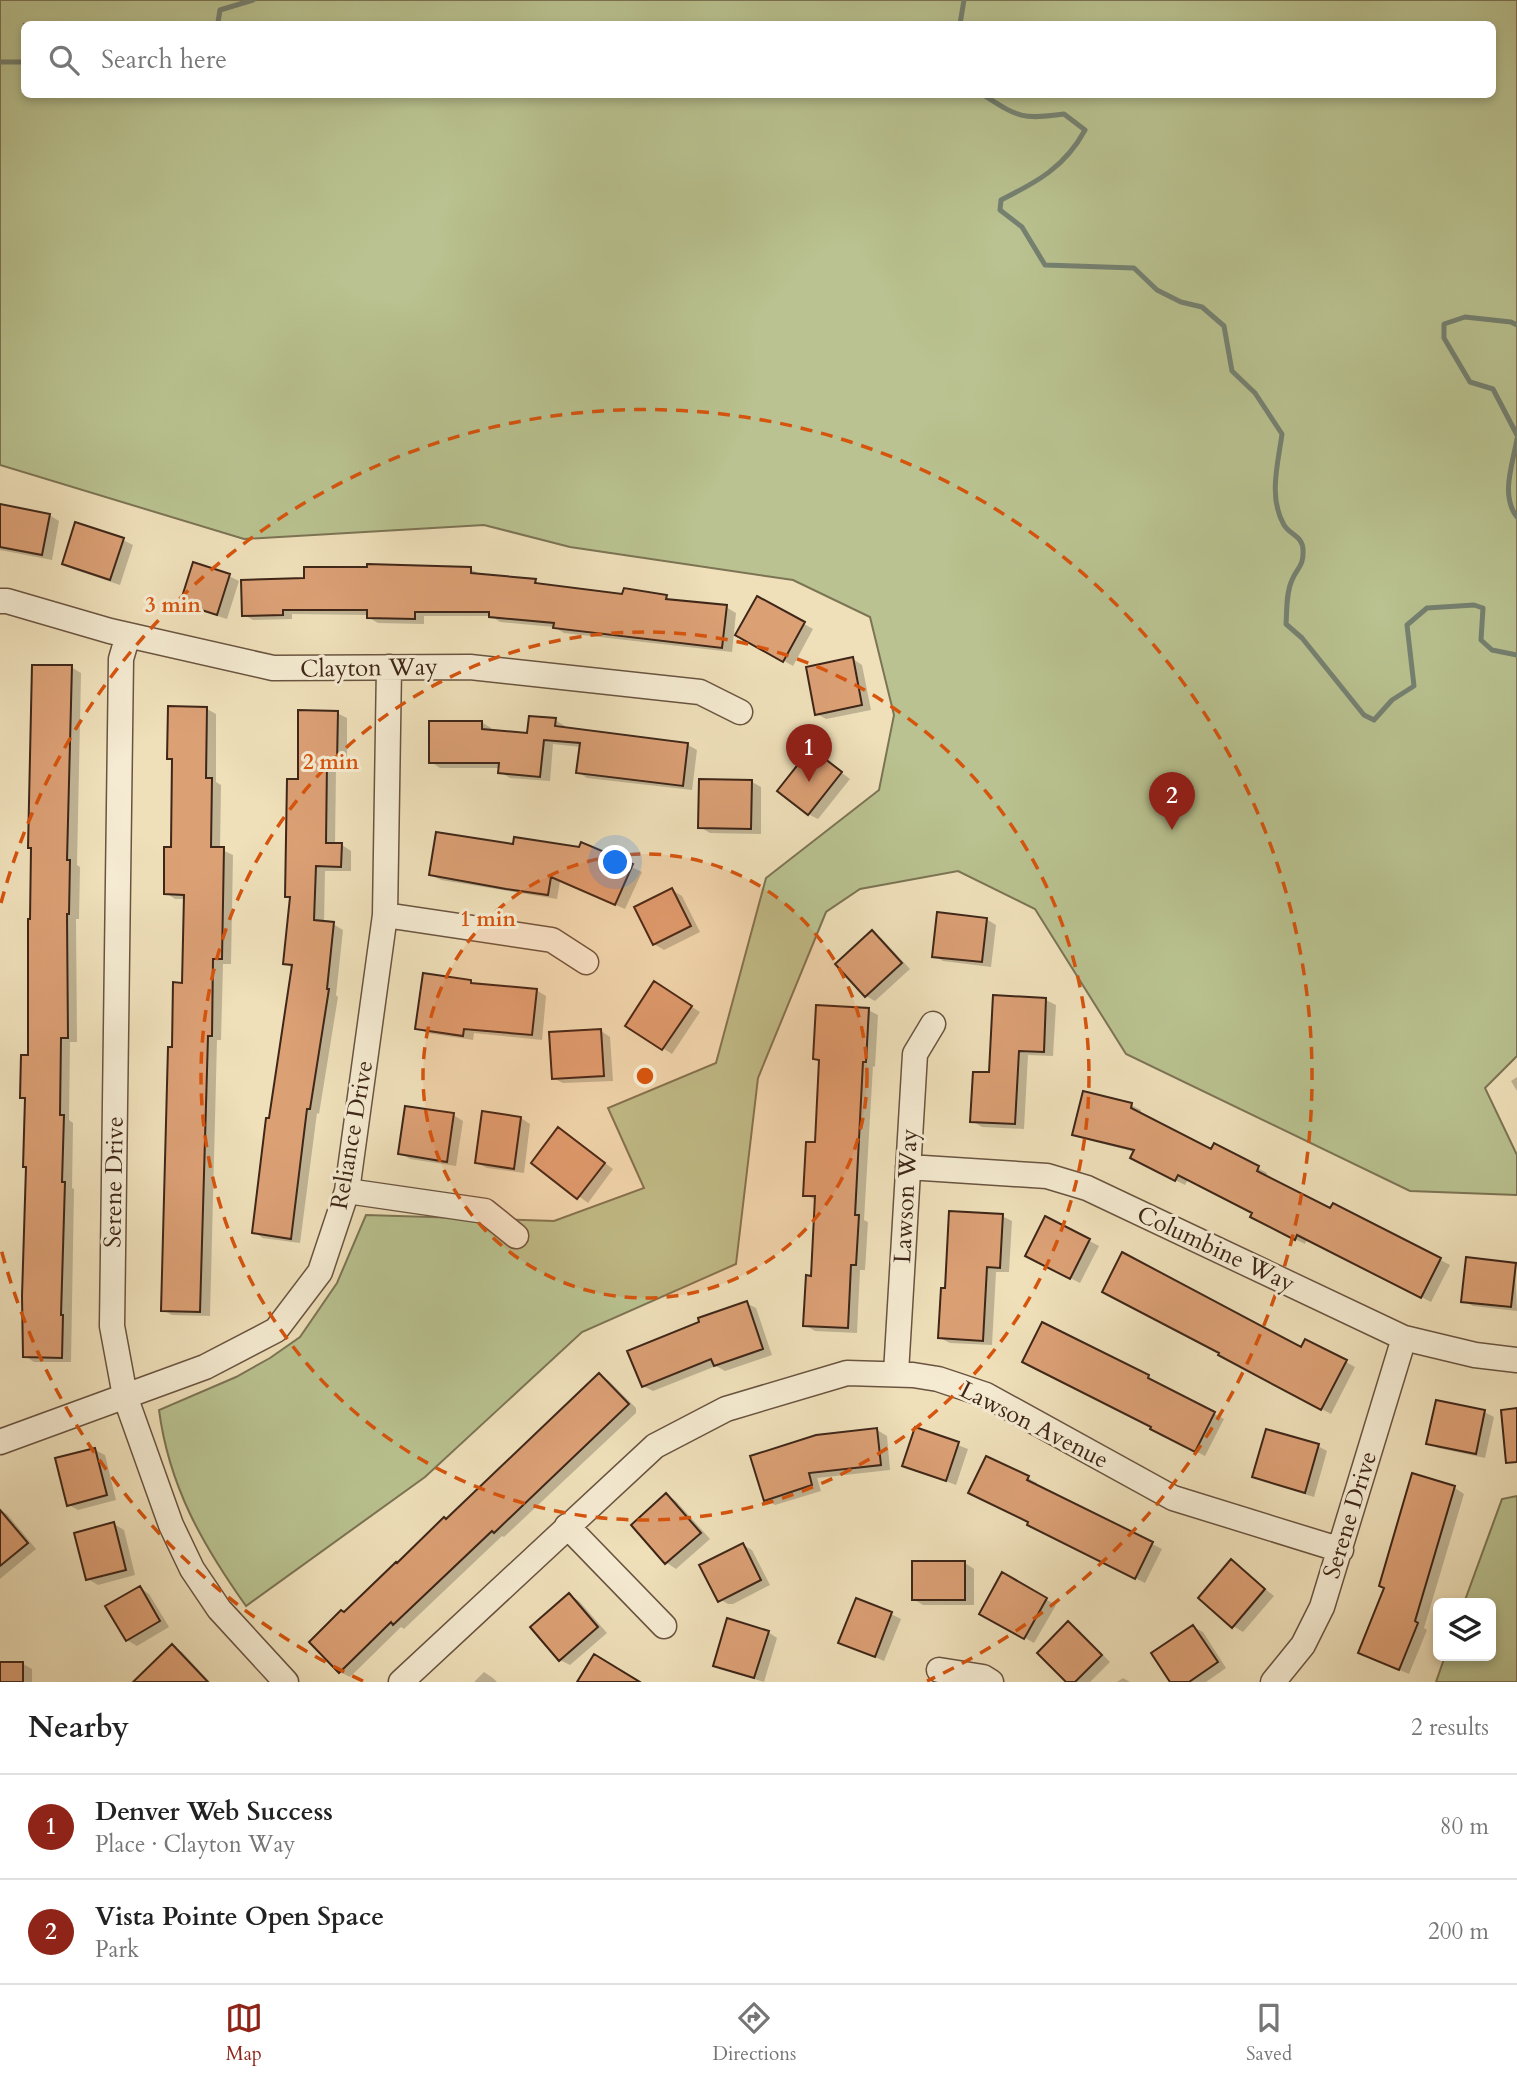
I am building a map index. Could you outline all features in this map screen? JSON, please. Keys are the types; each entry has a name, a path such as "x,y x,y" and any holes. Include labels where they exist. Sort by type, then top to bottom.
{"street":[{"name":"Clayton Way","path":"0,601 128,635 273,668 470,667 699,692 740,712"},
{"name":"Serene Drive","path":"128,635 121,659 112,1326 125,1396 171,1525 192,1569 219,1609 286,1682"},
{"name":"Reliance Drive","path":"0,1442 205,1367 276,1330 320,1272 347,1191 385,915 389,667"},
{"path":"385,915 552,940 586,962"},
{"name":"Lawson Way","path":"896,1373 915,1054 933,1024"},
{"name":"Columbine Way","path":"908,1167 1047,1176 1087,1188 1404,1338 1475,1355 1517,1360"},
{"path":"347,1191 485,1210 516,1236"},
{"name":"Serene Drive","path":"1273,1682 1303,1645 1322,1607 1404,1338"},
{"name":"Lawson Avenue","path":"401,1682 654,1446 726,1409 846,1373 896,1373 938,1379 986,1395 1173,1498 1341,1550"},
{"path":"567,1527 664,1626"},
{"path":"939,1670 984,1677 991,1682"}],"green space":[{"path":"0,0 1517,0 1517,1056 1485,1088 1517,1155 1517,1195 1410,1191 1126,1054 1035,909 958,871 860,889 826,912 758,1078 736,1264 582,1332 425,1477 246,1606 215,1560 179,1489 159,1410 236,1377 300,1337 337,1283 366,1215 554,1221 644,1188 608,1108 716,1063 766,878 879,790 894,715 870,617 793,580 570,547 484,525 244,539 0,465"},
{"path":"1517,1496 1517,1682 1436,1682 1443,1661 1496,1661 1496,1598 1466,1598 1502,1499"}],"building":[{"path":"0,504 50,514 42,555 0,547"},
{"path":"75,522 124,538 110,580 62,564"},
{"path":"193,562 230,574 217,615 180,603"},
{"path":"367,564 471,567 471,573 536,579 535,583 622,594 624,588 667,595 666,599 727,605 722,648 553,628 554,623 489,617 489,612 415,612 415,619 367,618 367,610 283,610 283,615 242,616 241,580 304,578 304,567 367,567"},
{"path":"757,596 805,622 783,662 735,635"},
{"path":"853,657 862,705 815,715 806,667"},
{"path":"32,665 72,665 67,860 70,860 67,914 68,1038 61,1038 60,1115 64,1115 62,1182 65,1182 62,1358 23,1357 26,1167 23,1167 25,1098 20,1098 21,1055 28,1055 31,848 28,848"},
{"path":"168,706 207,707 206,778 212,778 211,847 224,847 222,959 213,959 212,1036 208,1036 200,1312 161,1311 168,1047 172,1047 173,982 182,983 184,895 164,894 164,847 171,847 172,759 167,759"},
{"path":"298,710 338,711 337,763 327,763 326,843 342,843 341,867 316,866 314,920 334,922 329,989 310,1109 307,1109 291,1239 252,1233 266,1118 269,1118 292,965 283,964 290,897 285,897 287,779 298,779"},
{"path":"529,716 556,718 555,726 688,743 683,786 576,773 580,743 544,740 540,777 498,773 499,763 429,763 429,721 482,721 482,729 527,733"},
{"path":"811,748 842,772 808,815 777,791"},
{"path":"699,779 752,780 751,829 698,828"},
{"path":"436,832 513,844 514,837 579,847 581,842 633,864 615,905 551,877 548,895 506,889 429,875"},
{"path":"672,888 691,926 653,945 634,907"},
{"path":"937,912 987,918 982,962 932,957"},
{"path":"872,930 902,963 865,997 835,964"},
{"path":"423,973 471,980 471,983 537,989 532,1035 464,1029 463,1036 415,1029"},
{"path":"654,981 692,1006 662,1050 625,1026"},
{"path":"993,995 1046,998 1044,1052 1019,1051 1015,1124 970,1122 973,1072 989,1072"},
{"path":"816,1005 869,1008 866,1062 863,1062 855,1215 859,1215 856,1265 851,1265 848,1328 803,1326 806,1275 811,1276 815,1196 803,1196 806,1142 815,1142 819,1060 813,1059"},
{"path":"601,1029 604,1076 552,1079 549,1032"},
{"path":"1083,1091 1132,1103 1131,1108 1211,1149 1214,1143 1259,1166 1257,1171 1330,1208 1333,1203 1441,1258 1421,1298 1297,1235 1295,1240 1250,1217 1252,1213 1178,1175 1175,1181 1130,1158 1134,1150 1072,1135"},
{"path":"405,1106 454,1113 447,1162 398,1154"},
{"path":"482,1111 521,1117 514,1169 475,1163"},
{"path":"558,1127 605,1163 577,1199 531,1163"},
{"path":"949,1211 1003,1214 1000,1268 987,1267 983,1341 938,1338 941,1288 945,1288"},
{"path":"1045,1216 1090,1239 1070,1279 1025,1256"},
{"path":"1122,1252 1301,1347 1305,1339 1347,1360 1321,1410 1102,1292"},
{"path":"1466,1257 1516,1263 1511,1307 1461,1302"},
{"path":"747,1301 763,1349 714,1366 711,1359 642,1387 627,1351 699,1322 698,1318"},
{"path":"1042,1322 1149,1375 1148,1378 1215,1412 1195,1452 1022,1362"},
{"path":"599,1373 629,1404 494,1533 492,1531 393,1625 391,1622 339,1673 309,1642 444,1517 446,1519"},
{"path":"1436,1400 1485,1410 1476,1454 1426,1444"},
{"path":"1517,1408 1517,1462 1506,1463 1501,1410"},
{"path":"915,1427 959,1442 946,1481 902,1466"},
{"path":"877,1428 881,1465 809,1473 812,1485 764,1501 750,1456 816,1435"},
{"path":"1266,1429 1319,1444 1305,1493 1252,1477"},
{"path":"95,1448 107,1495 67,1506 55,1458"},
{"path":"986,1456 1029,1476 1027,1480 1153,1542 1135,1579 968,1493"},
{"path":"1412,1473 1455,1486 1415,1621 1418,1623 1399,1670 1358,1653 1384,1588 1379,1586"},
{"path":"666,1493 701,1533 665,1564 631,1525"},
{"path":"0,1510 28,1543 0,1566"},
{"path":"114,1522 126,1570 86,1580 74,1533"},
{"path":"743,1543 761,1580 718,1602 699,1565"},
{"path":"1231,1559 1265,1589 1232,1628 1198,1598"},
{"path":"912,1561 965,1561 965,1600 912,1600"},
{"path":"1002,1572 1047,1598 1024,1639 979,1614"},
{"path":"140,1586 160,1621 126,1641 105,1606"},
{"path":"569,1593 598,1627 559,1661 530,1627"},
{"path":"856,1598 892,1612 875,1657 838,1643"},
{"path":"727,1618 769,1631 754,1678 713,1666"},
{"path":"1068,1621 1102,1655 1075,1682 1066,1682 1037,1653"},
{"path":"1193,1625 1218,1662 1189,1682 1170,1682 1151,1653"},
{"path":"172,1644 208,1682 133,1682"},
{"path":"594,1654 640,1682 577,1682"},
{"path":"0,1662 23,1662 23,1682 0,1682"}],"waterway":[{"path":"218,21 220,10 253,0"},
{"path":"960,21 964,0"},
{"path":"0,62 21,62"},
{"path":"988,98 1020,115 1038,117 1064,114 1085,130 1059,164 1026,187 1001,200 1000,210 1022,227 1045,265 1134,268 1157,290 1181,302 1202,307 1224,326 1232,371 1255,393 1282,434 1275,480 1276,503 1284,525 1299,539 1303,550 1301,563 1289,590 1286,624 1302,638 1364,715 1374,720 1392,700 1414,686 1407,625 1427,608 1474,605 1483,608 1481,640 1492,650 1517,655"},
{"path":"1517,325 1465,317 1444,324 1444,338 1470,382 1493,389 1517,435"},
{"path":"1517,439 1508,489 1512,509 1517,517"}],"place":[{"name":"Denver Web Success","path":"809,782"},
{"name":"Vista Pointe Open Space","path":"1172,830"}]}
